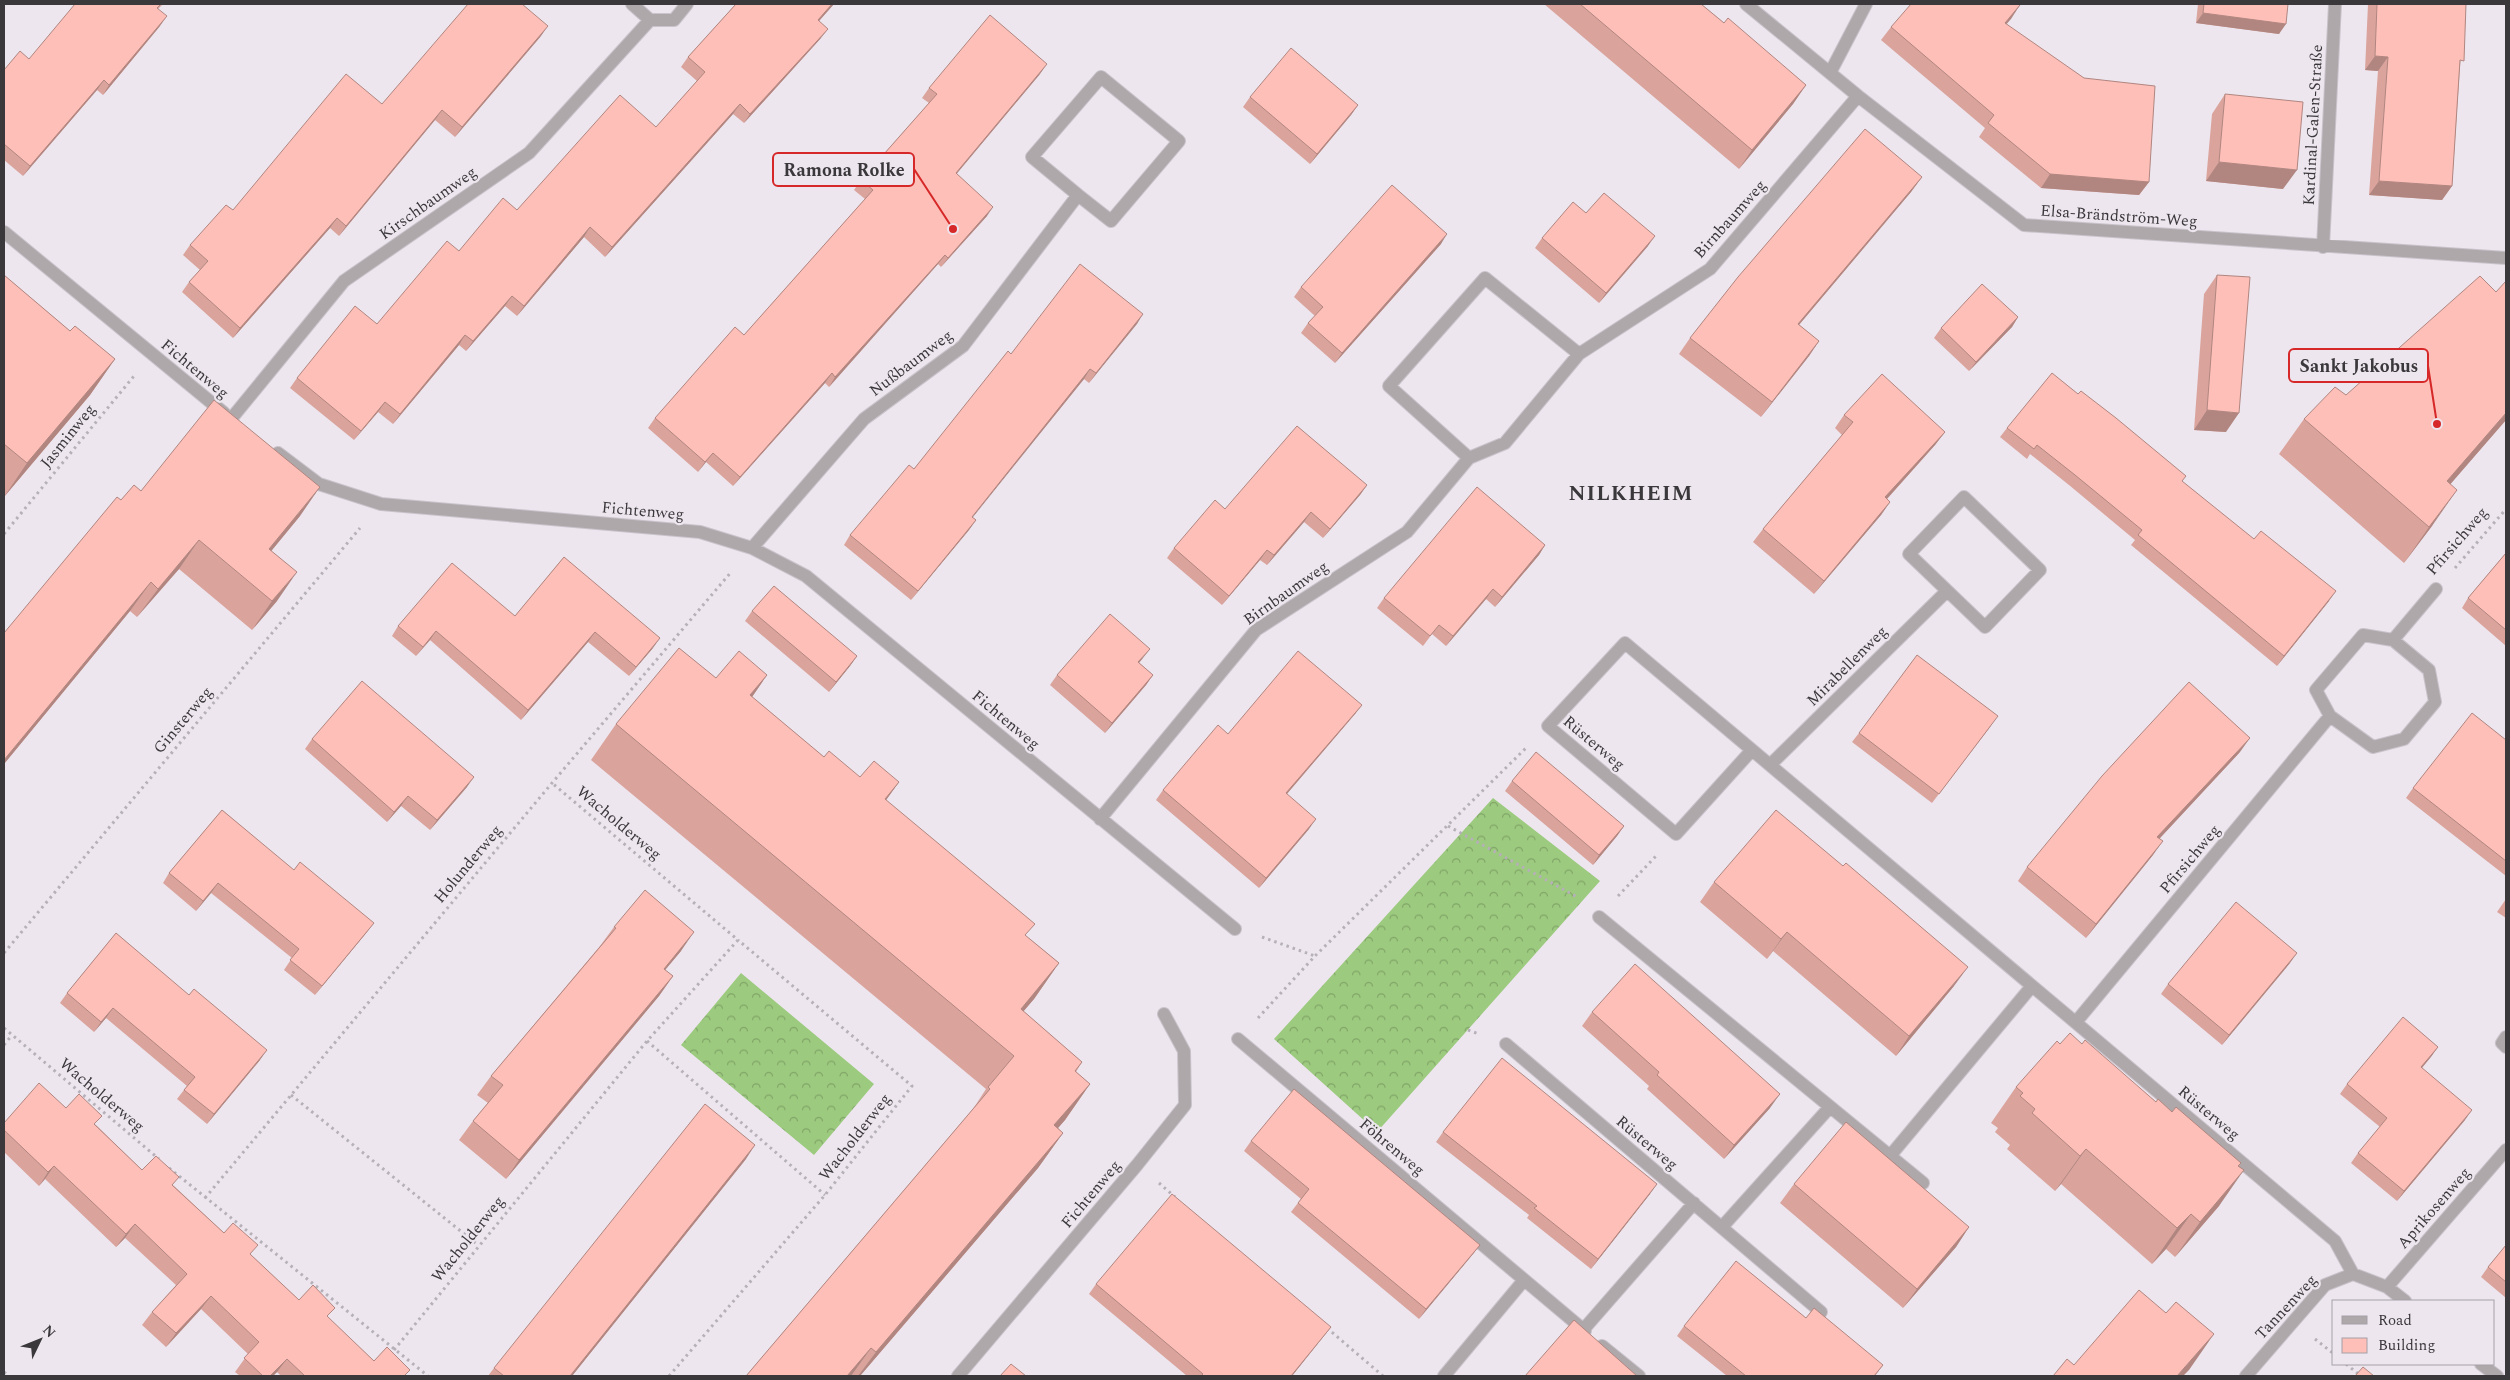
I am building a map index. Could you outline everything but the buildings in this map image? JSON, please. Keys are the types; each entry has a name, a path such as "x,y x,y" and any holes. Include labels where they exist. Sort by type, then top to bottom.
{"street":[{"path":"632,4 650,20 674,20 687,4"},
{"name":"Elsa-Brändström-Weg","path":"1746,4 1858,96 2024,225 2323,247 2506,258"},
{"path":"1830,73 1866,4"},
{"name":"Kardinal-Galen-Straße","path":"2323,247 2335,4"},
{"name":"Kirschbaumweg","path":"235,422 344,281 529,153 650,20"},
{"path":"1101,77 1179,141 1111,221 1078,195 1032,157 1101,77"},
{"name":"Birnbaumweg","path":"1100,820 1256,630 1407,532 1469,458 1505,443 1579,354 1710,269 1858,96"},
{"name":"Nußbaumweg","path":"752,548 864,419 963,346 1078,195"},
{"name":"Fichtenweg","path":"4,232 235,422"},
{"path":"1469,458 1389,386 1485,278 1579,354"},
{"name":"Fichtenweg","path":"271,449 319,484 381,504 700,532 752,548 806,576 1100,820 1235,929"},
{"path":"1964,497 2040,570 1985,627 1947,591 1909,554 1964,497"},
{"name":"Pfirsichweg","path":"2393,640 2436,589"},
{"name":"Mirabellenweg","path":"1770,765 1947,591"},
{"path":"2362,634 2393,640 2429,670 2434,702 2404,739 2373,747 2330,716 2316,690 2362,634"},
{"name":"Rüsterweg","path":"1676,834 1548,726 1625,643 2336,1241 2353,1274"},
{"name":"Pfirsichweg","path":"2076,1022 2330,716"},
{"path":"1676,834 1752,750"},
{"path":"1599,917 1922,1183"},
{"path":"1890,1156 2032,986"},
{"name":"Fichtenweg","path":"958,1376 1137,1165 1185,1105 1184,1051 1164,1014"},
{"path":"2506,1037 2502,1043 2506,1047"},
{"name":"Föhrenweg","path":"1238,1039 1638,1376"},
{"name":"Rüsterweg","path":"1506,1044 1821,1312"},
{"path":"1722,1227 1830,1107"},
{"name":"Aprikosenweg","path":"2387,1287 2506,1150"},
{"path":"1583,1330 1694,1203"},
{"path":"2353,1274 2387,1287 2404,1300"},
{"name":"Tannenweg","path":"2246,1376 2325,1285 2353,1274"},
{"path":"1444,1376 1524,1280"},
{"path":"2482,1365 2497,1376"}],"path":[{"name":"Jasminweg","path":"4,534 152,354"},
{"name":"Ginsterweg","path":"4,953 381,504"},
{"name":"Pfirsichweg","path":"2436,589 2506,509"},
{"name":"Holunderweg","path":"205,1198 552,783 752,548"},
{"path":"1238,1039 1315,956 1548,726"},
{"name":"Wacholderweg","path":"552,783 912,1086 826,1195 669,1376"},
{"path":"1448,826 1588,904 1599,917 1676,834"},
{"path":"1235,929 1315,956"},
{"name":"Wacholderweg","path":"394,1350 478,1244 647,1041 738,940"},
{"name":"Wacholderweg","path":"4,1028 160,1161"},
{"path":"4,1045 12,1035"},
{"path":"647,1041 826,1195"},
{"path":"291,1095 478,1244"},
{"path":"1137,1165 1182,1203"},
{"path":"168,1167 428,1376"},
{"path":"1324,1325 1383,1376"},
{"path":"2347,1365 2361,1376"},
{"path":"4,1372 9,1376"}],"green space":[{"path":"1493,798 1600,881 1377,1132 1274,1039"},
{"path":"741,973 874,1084 814,1155 681,1045"}],"place":[{"name":"Ramona Rolke","path":"953,229"},
{"name":"Sankt Jakobus","path":"2437,424"}],"district":[{"name":"NILKHEIM","path":"1631,494"}]}
